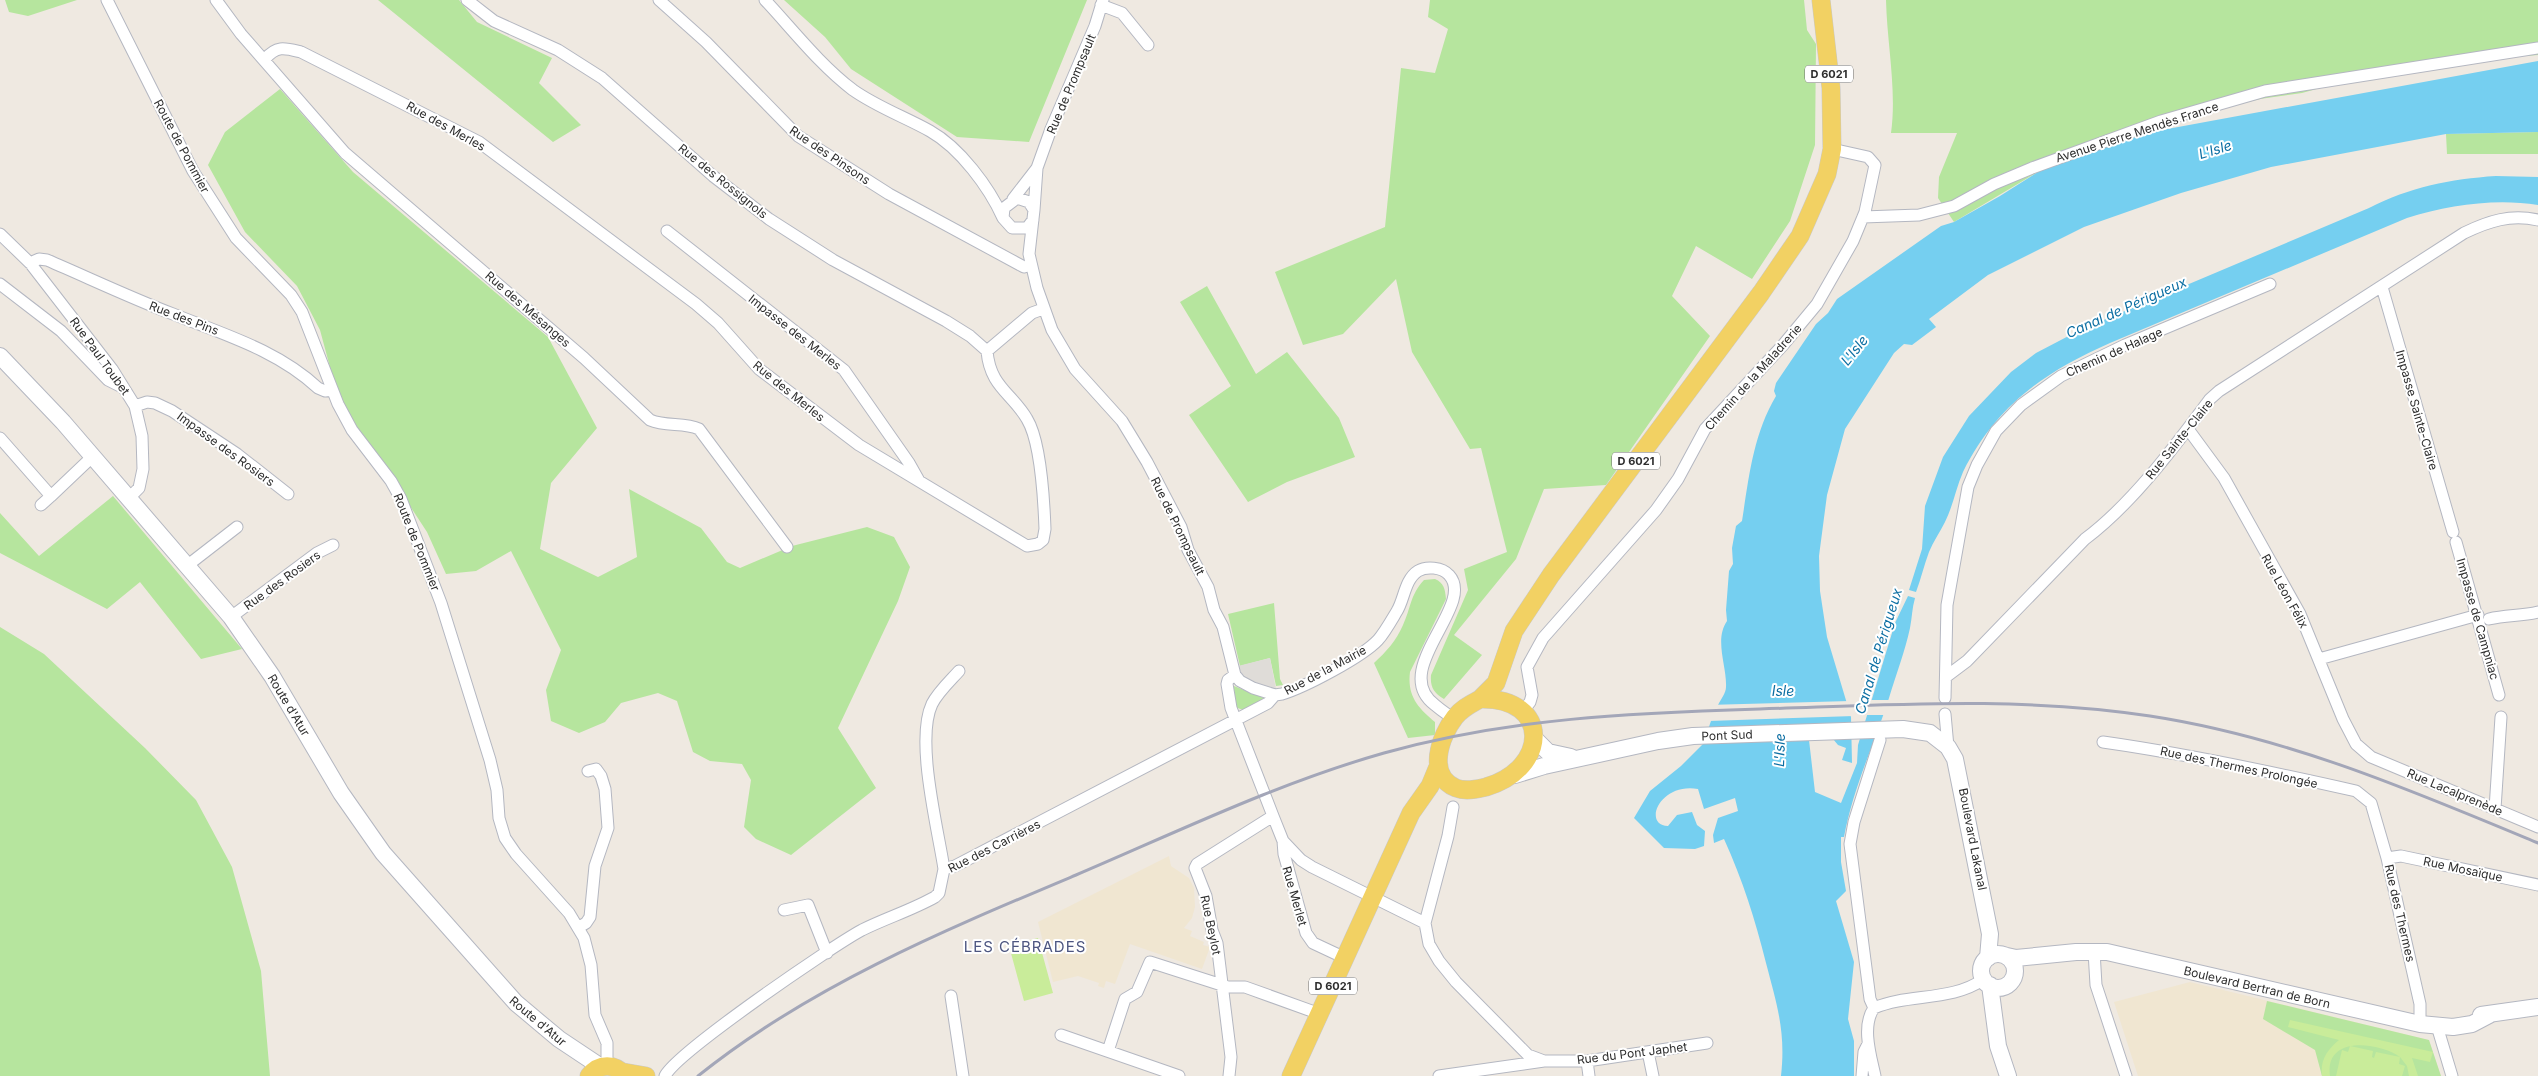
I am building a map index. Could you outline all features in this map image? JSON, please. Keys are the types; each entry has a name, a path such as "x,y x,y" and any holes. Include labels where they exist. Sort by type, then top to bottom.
{"main road":[{"name":"D 6021","path":"1480,699 1490,691 1498,678 1514,631 1551,575 1761,293 1800,236 1827,174 1832,149 1831,88 1821,0"},
{"name":"Route d'Atur","path":"0,356 34,390 188,565 231,617 272,676 346,801 383,852 505,992 537,1023 605,1072"},
{"name":"D 6021","path":"1514,631 1507,674 1518,707"},
{"path":"1480,699 1497,699 1518,707 1534,738 1527,760 1514,775 1495,784 1474,790 1455,788 1444,780 1437,769 1439,751 1454,718 1463,709 1480,699"},
{"name":"Pont Sud","path":"1514,775 1658,741 1693,736 1903,729 1930,733 1948,747"},
{"name":"Pont Sud","path":"1534,738 1553,755 1583,758"},
{"name":"Boulevard Lakanal","path":"1948,747 1960,774 1990,934 1999,956"},
{"name":"D 6021","path":"1292,1076 1411,813 1430,786 1437,769"},
{"name":"D 6021","path":"1411,813 1438,793 1455,788"},
{"name":"Boulevard Bertran de Born","path":"2010,983 2030,969 2076,952"},
{"name":"Boulevard Bertran de Born","path":"1999,956 2027,958 2076,952 2125,955 2420,1024 2437,1026 2465,1016 2538,1007"},
{"path":"1999,956 2014,965 2015,970 2002,1001 2008,1076 1998,1046 1987,982 1982,965 1999,956"},
{"path":"1987,982 1998,988 2010,983"},
{"path":"605,1072 646,1076"}],"street":[{"name":"Route de Pommier","path":"107,0 193,171 236,238 291,295 302,312 320,354 332,390 352,430 394,486 413,528 441,603 490,760 497,790 499,818 505,838 516,854 569,913 579,927 588,950 595,1015 606,1043 605,1072"},
{"name":"Rue des Mésanges","path":"216,0 241,34 265,59 345,153 584,358 650,420 660,424 694,426 699,429 788,547"},
{"name":"Rue des Rossignols","path":"467,0 494,21 558,50 602,78 713,176 768,219 833,260 946,321 970,336 987,351"},
{"name":"Rue des Pinsons","path":"660,0 718,54 798,136 889,194 1024,267 1030,260"},
{"path":"765,0 818,58 852,89 932,132 957,151 991,195 1003,218 1012,228 1027,228 1034,215 1025,200 1012,200 991,195"},
{"path":"1102,3 1122,13 1148,45"},
{"name":"Rue de Prompsault","path":"1030,260 1038,168 1102,3"},
{"name":"Rue des Merles","path":"265,59 276,48 302,52 480,142 696,304 718,323 759,369 859,445 1027,546 1038,544 1043,540 1045,517 1034,435 1028,420 1004,393 991,372 987,351"},
{"name":"Avenue Pierre Mendès France","path":"1863,218 1919,215 1954,206 1994,184 2032,168 2161,121 2265,91 2538,48"},
{"name":"Chemin de la Maladrerie","path":"1518,707 1530,702 1532,695 1527,667 1543,638 1656,510 1678,479 1705,429 1783,345 1817,304 1853,241 1863,218 1873,182 1875,165 1873,160 1868,157 1832,149"},
{"name":"Rue de Prompsault","path":"1012,200 1038,168"},
{"path":"1003,218 1004,208 1012,200"},
{"name":"Rue Sainte-Claire","path":"1947,676 1967,661 2085,538 2110,516 2149,476 2210,399 2232,382 2464,233 2499,219 2520,217 2538,220"},
{"name":"Rue de Prompsault","path":"1012,228 1030,260 1043,309 1063,351 1075,369 1122,421 1165,497 1208,587 1236,675"},
{"name":"Impasse des Merles","path":"667,231 844,370 904,455 918,479"},
{"name":"Rue Paul Toubet","path":"0,234 30,263 124,388 135,406 142,436 143,469 139,488 129,498"},
{"name":"Rue des Pins","path":"30,263 39,259 47,260 174,314 243,340 277,357 318,388 325,391 332,390"},
{"path":"0,284 61,331 108,380 124,388"},
{"name":"Chemin de Halage","path":"1947,676 1948,605 1968,487 1985,449 2009,416 2050,382 2081,365 2270,284"},
{"name":"Impasse Sainte-Claire","path":"2382,287 2455,537"},
{"path":"987,351 1032,313 1043,309"},
{"name":"Impasse des Rosiers","path":"135,406 147,402 167,408 237,454 288,494"},
{"name":"Rue Léon Félix","path":"2188,429 2224,478 2300,614 2356,744 2371,757"},
{"path":"0,438 51,496"},
{"path":"41,505 92,456"},
{"path":"188,565 236,527"},
{"name":"Impasse de Campniac","path":"2455,537 2500,696"},
{"name":"Rue des Rosiers","path":"231,617 317,553 333,545"},
{"name":"Rue de la Mairie","path":"1236,675 1248,686 1275,695 1286,692 1335,668 1378,640 1399,608 1410,581 1418,571 1430,568 1441,569 1450,575 1454,591 1453,602 1421,674 1420,686 1423,694 1430,702 1454,718"},
{"name":"Impasse de Campniac","path":"2490,619 2512,614 2525,615 2538,612"},
{"path":"2319,659 2478,615"},
{"path":"944,869 928,773 926,754 928,721 932,703 959,671"},
{"path":"1236,675 1228,680 1227,684 1235,721 1283,841 1301,860 1312,867 1374,896 1425,923"},
{"path":"1945,698 1947,676"},
{"name":"Rue des Carrières","path":"665,1076 671,1068 699,1044 827,953 862,931 935,897 939,892 944,869 964,862 1235,721 1268,703 1275,695"},
{"name":"Boulevard Lakanal","path":"1945,714 1948,747"},
{"path":"2495,809 2501,717"},
{"path":"1874,1008 1870,999 1850,844 1854,822 1880,740"},
{"name":"Rue des Thermes Prolongée","path":"2103,742 2170,752 2347,789 2363,795 2371,803"},
{"name":"Rue Lacalprenède","path":"2371,757 2538,827"},
{"path":"579,927 586,923 590,917 595,866 608,828 607,803 601,776 596,769 588,771"},
{"name":"Rue des Thermes","path":"2371,803 2387,858 2420,1004 2420,1024"},
{"path":"1453,807 1448,836 1425,923 1429,944 1456,982 1528,1055 1544,1061"},
{"name":"Rue Beylot","path":"1228,1076 1231,1057 1217,943 1212,930 1206,896 1195,868 1196,864 1273,816"},
{"name":"Rue Merlet","path":"1283,841 1284,854 1306,932 1313,943 1345,958"},
{"name":"Rue Mosaïque","path":"2387,858 2401,856 2538,885"},
{"path":"784,910 808,905 827,953"},
{"path":"2094,952 2096,985 2126,1076"},
{"path":"1108,1051 1125,999 1137,992 1150,962 1222,985 1245,987 1320,1014"},
{"path":"1875,1076 1868,1044 1870,1015 1874,1008 1949,994 1987,982"},
{"path":"951,996 963,1076"},
{"path":"2437,1026 2452,1076"},
{"path":"1061,1035 1178,1076"},
{"name":"Rue du Pont Japhet","path":"1439,1076 1509,1071 1544,1061 1587,1061 1707,1044"},
{"path":"1862,1076 1864,1052 1868,1044"},
{"path":"1648,1052 1653,1076"},
{"path":"1587,1061 1589,1076"}],"shaded area":[{"path":"1270,658 1276,689 1251,681 1242,674 1238,666"},
{"path":"1169,856 1171,866 1189,878 1194,888 1195,907 1192,918 1184,928 1192,931 1190,936 1204,942 1203,945 1210,947 1202,969 1130,944 1115,984 1106,981 1104,988 1098,986 1099,983 1078,976 1053,982 1038,922"},
{"path":"2190,982 2429,1040 2441,1076 2138,1076 2114,1002"}],"green space":[{"path":"5,0 77,0 28,16 9,12"},
{"path":"378,0 459,0 477,22 552,58 539,83 581,125 553,142"},
{"path":"784,0 1087,0 1029,142 957,137 851,69 825,37"},
{"path":"1430,0 1804,0 1807,30 1816,44 1815,145 1790,221 1752,279 1696,246 1672,296 1710,336 1606,485 1544,489 1516,559 1454,635 1482,655 1444,699 1433,689 1431,675 1468,590 1464,569 1507,552 1481,448 1470,449 1412,352 1396,279 1343,334 1303,345 1275,272 1385,227 1401,68 1435,73 1448,29 1428,17"},
{"path":"1886,0 2538,0 2538,55 2483,59 2349,80 2302,93 2260,99 2209,112 2132,135 2043,169 1954,222 1938,198 1939,177 1957,133 1891,133 1893,100"},
{"path":"280,89 353,172 548,337 597,428 551,483 540,549 598,577 637,557 629,489 701,528 727,562 740,568 792,546 867,527 894,537 910,567 898,601 838,728 876,788 791,855 756,839 744,827 751,780 742,764 710,761 693,752 677,701 658,693 621,703 605,722 579,733 551,721 546,690 561,650 511,551 476,571 446,574 427,532 389,474 359,435 338,397 320,330 297,286 245,232 208,165 225,132"},
{"path":"2538,132 2538,154 2447,154 2446,134"},
{"path":"1207,286 1256,374 1287,352 1339,418 1355,457 1287,482 1248,502 1189,415 1231,386 1180,302"},
{"path":"113,496 242,649 201,659 140,582 107,609 0,553 0,513 39,556"},
{"path":"1435,579 1444,587 1446,599 1410,672 1410,688 1415,701 1435,722 1435,735 1408,738 1374,663 1387,650 1400,631 1413,596 1419,586 1424,580"},
{"path":"1274,603 1280,679 1283,685 1276,686 1270,658 1240,666 1228,614"},
{"path":"0,627 44,654 145,748 196,800 232,867 261,971 270,1076 0,1076"},
{"path":"1234,686 1264,698 1262,702 1246,711 1235,707 1232,690"},
{"path":"1038,938 1053,993 1024,1001 1009,946"},
{"path":"2267,1001 2429,1040 2441,1076 2322,1076 2315,1050 2263,1019"},
{"path":"2290,1020 2433,1052 2430,1062 2412,1058 2418,1076 2409,1076 2407,1066 2400,1057 2399,1064 2405,1066 2402,1076 2336,1076 2342,1050 2348,1052 2350,1047 2344,1048 2335,1054 2330,1063 2330,1076 2322,1076 2323,1060 2339,1040 2288,1027","holes":["2351,1046 2379,1048 2400,1057 2376,1052 2374,1058 2372,1057 2373,1051"]}],"water":[{"name":"Isle","path":"2538,61 2538,132 2446,134 2271,167 2181,193 2084,227 1988,275 1929,319 1936,327 1912,345 1904,344 1894,353 1845,429 1827,495 1819,556 1820,591 1827,637 1851,717 1852,763 1842,760 1846,748 1838,745 1833,739 1809,740 1815,792 1841,803 1857,763 1858,745 1895,623 1908,596 1915,598 1903,654 1858,784 1844,837 1841,837 1841,862 1846,891 1836,901 1854,962 1848,1019 1854,1041 1854,1076 1781,1076 1782,1046 1780,1019 1757,931 1743,885 1724,839 1714,843 1713,835 1718,818 1738,811 1735,798 1704,809 1698,789 1685,789 1665,797 1659,804 1656,819 1660,824 1668,826 1677,815 1692,812 1697,825 1705,831 1704,846 1695,849 1664,848 1634,818 1650,791 1681,766 1703,744 1711,721 1710,705 1718,705 1725,692 1726,679 1721,636 1727,621 1729,571 1733,564 1732,548 1736,526 1742,521 1753,457 1762,426 1776,396 1774,391 1776,383 1816,324 1828,313 1837,299 1941,226 1954,222 2046,167 2151,132"},
{"path":"2496,176 2538,177 2538,205 2505,202 2472,204 2407,218 2110,343 2086,354 2043,379 2007,410 1976,449 1963,472 1948,516 1929,552 1916,592 1909,590 1922,549 1925,506 1943,457 1969,416 2011,372 2036,353 2080,330 2415,189 2463,179"}],"pier":[{"path":"1869,700 1891,700 1885,715 1863,715"},
{"path":"1850,701 1854,716 1709,721 1707,705"}],"railway":[{"path":"698,1076 786,1014 880,962 977,917 1267,793 1344,765 1431,741 1478,732 1571,719 1618,715 1907,704 2053,706 2150,716 2201,725 2299,751 2396,785 2538,843"}],"district":[{"name":"LES CÉBRADES","path":"1025,946"}],"water label":[{"name":"L'Isle","path":"2215,149"},
{"name":"Canal de Périgueux","path":"2126,307"},
{"name":"L'Isle","path":"1854,350"},
{"name":"Canal de Périgueux","path":"1878,651"},
{"name":"L'Isle","path":"1779,750"}]}
